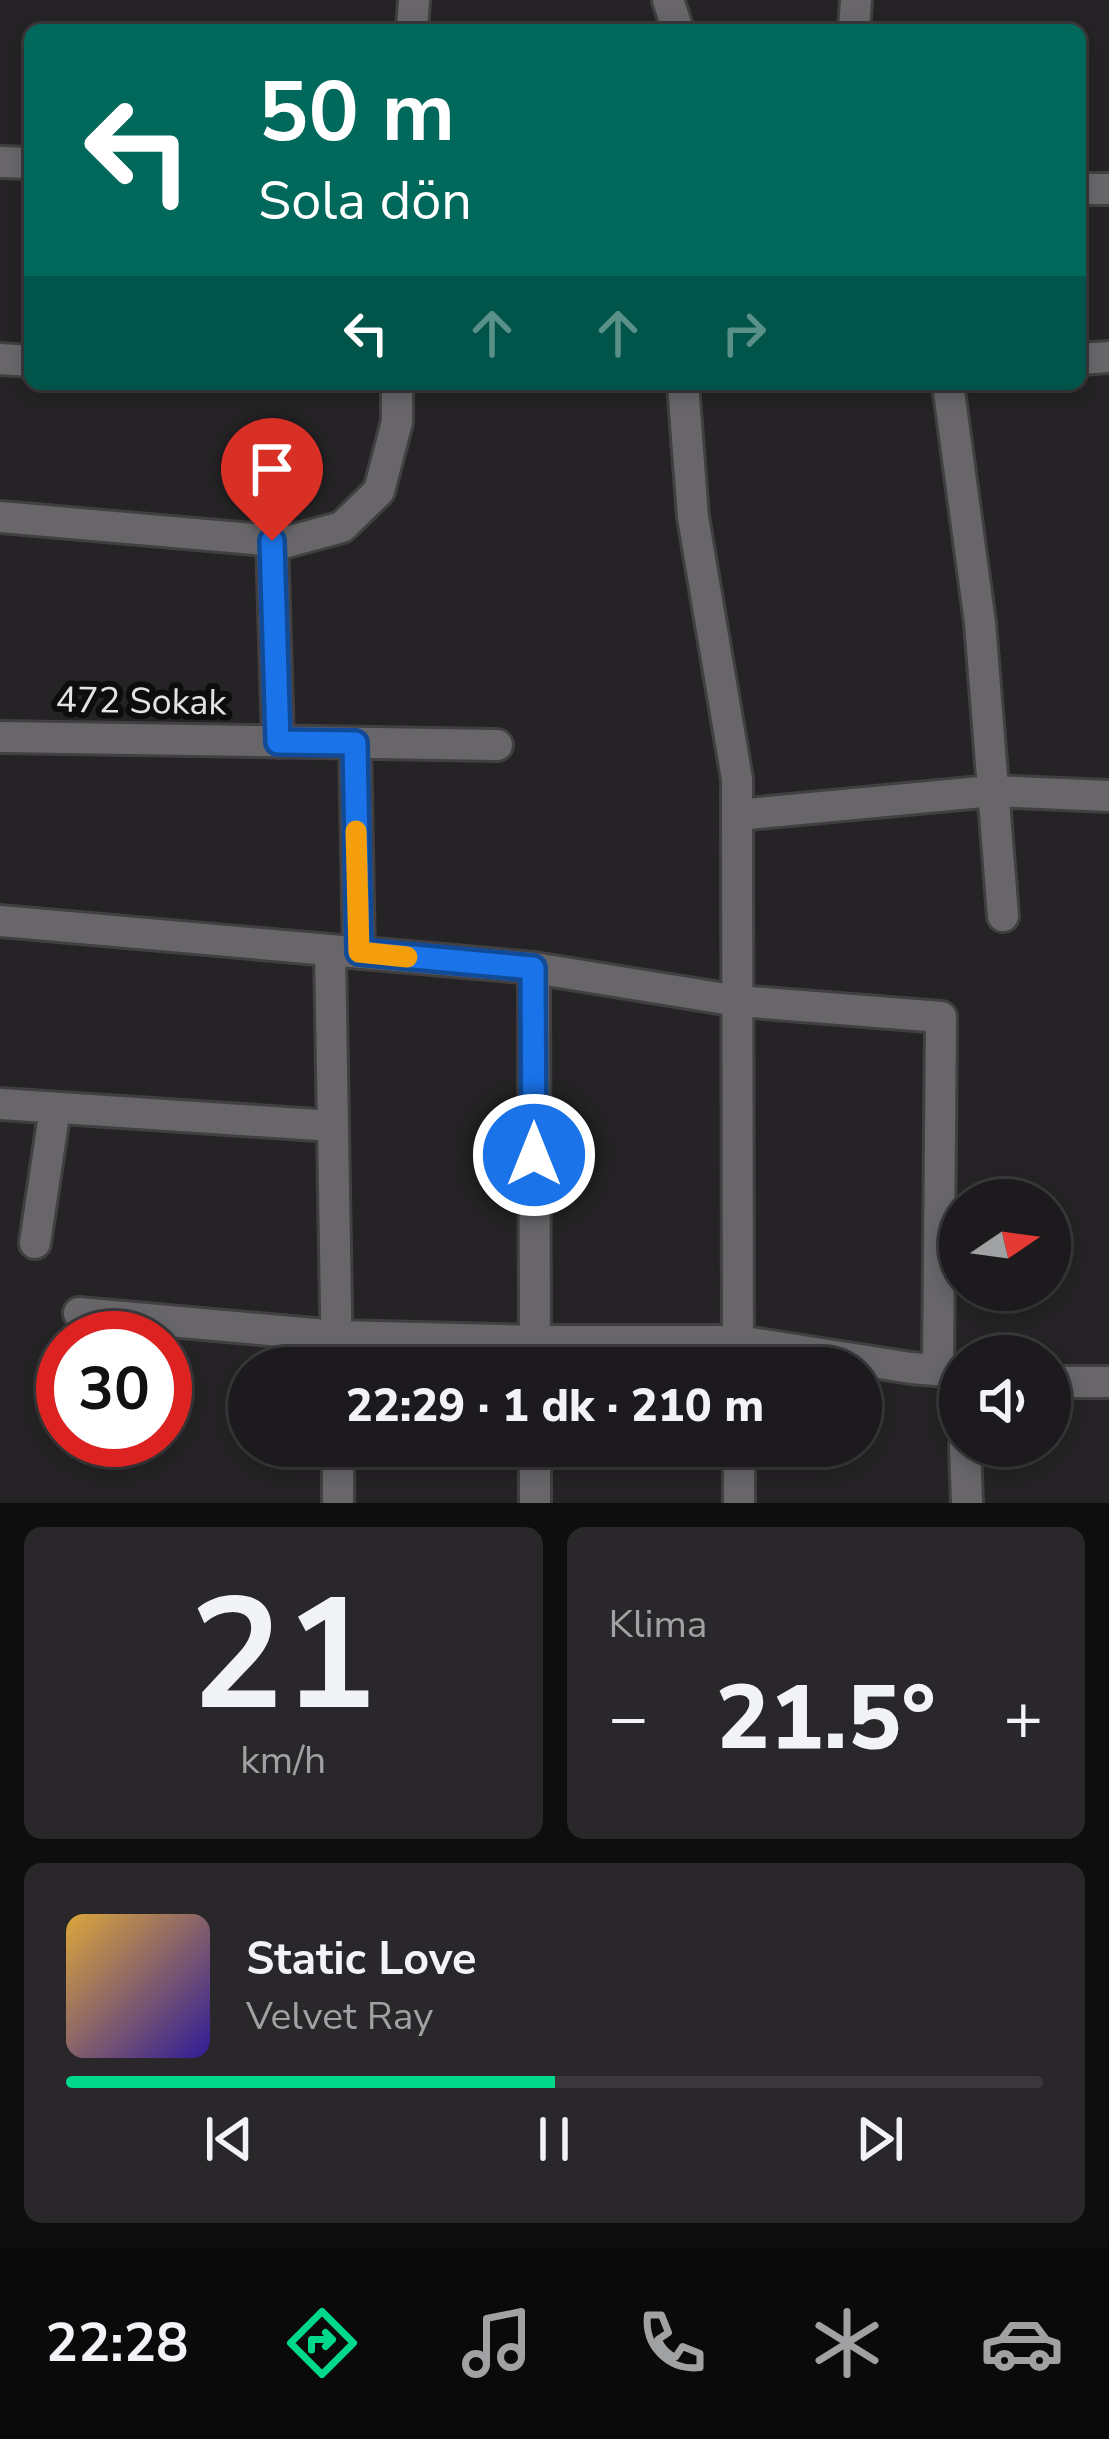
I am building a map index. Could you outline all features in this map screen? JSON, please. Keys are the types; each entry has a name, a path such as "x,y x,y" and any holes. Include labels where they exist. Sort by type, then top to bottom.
{"street":[{"path":"0,518 287,542 342,527 379,491 397,422 397,390"},
{"path":"683,390 693,518 736,779 738,1347"},
{"path":"949,390 980,623 1003,916"},
{"path":"272,541 278,742"},
{"name":"472 Sokak","path":"0,737 497,745"},
{"path":"337,1347 333,1126 355,743"},
{"path":"737,814 992,791 1109,796"},
{"path":"0,921 533,968 737,1001 941,1017 948,1335"},
{"path":"533,968 535,1347"},
{"path":"0,1104 333,1126"},
{"path":"35,1244 55,1108"},
{"path":"192,1323 452,1347"},
{"path":"882,1366 939,1370"},
{"path":"1071,1382 1109,1382"},
{"path":"338,1467 338,1503"},
{"path":"535,1467 535,1503"},
{"path":"739,1467 740,1503"},
{"path":"966,1467 968,1503"}],"slow traffic":[{"path":"356,831 359,952 407,957"}],"route":[{"path":"272,541 278,742 355,743 359,952 533,968 534,1155"}]}
